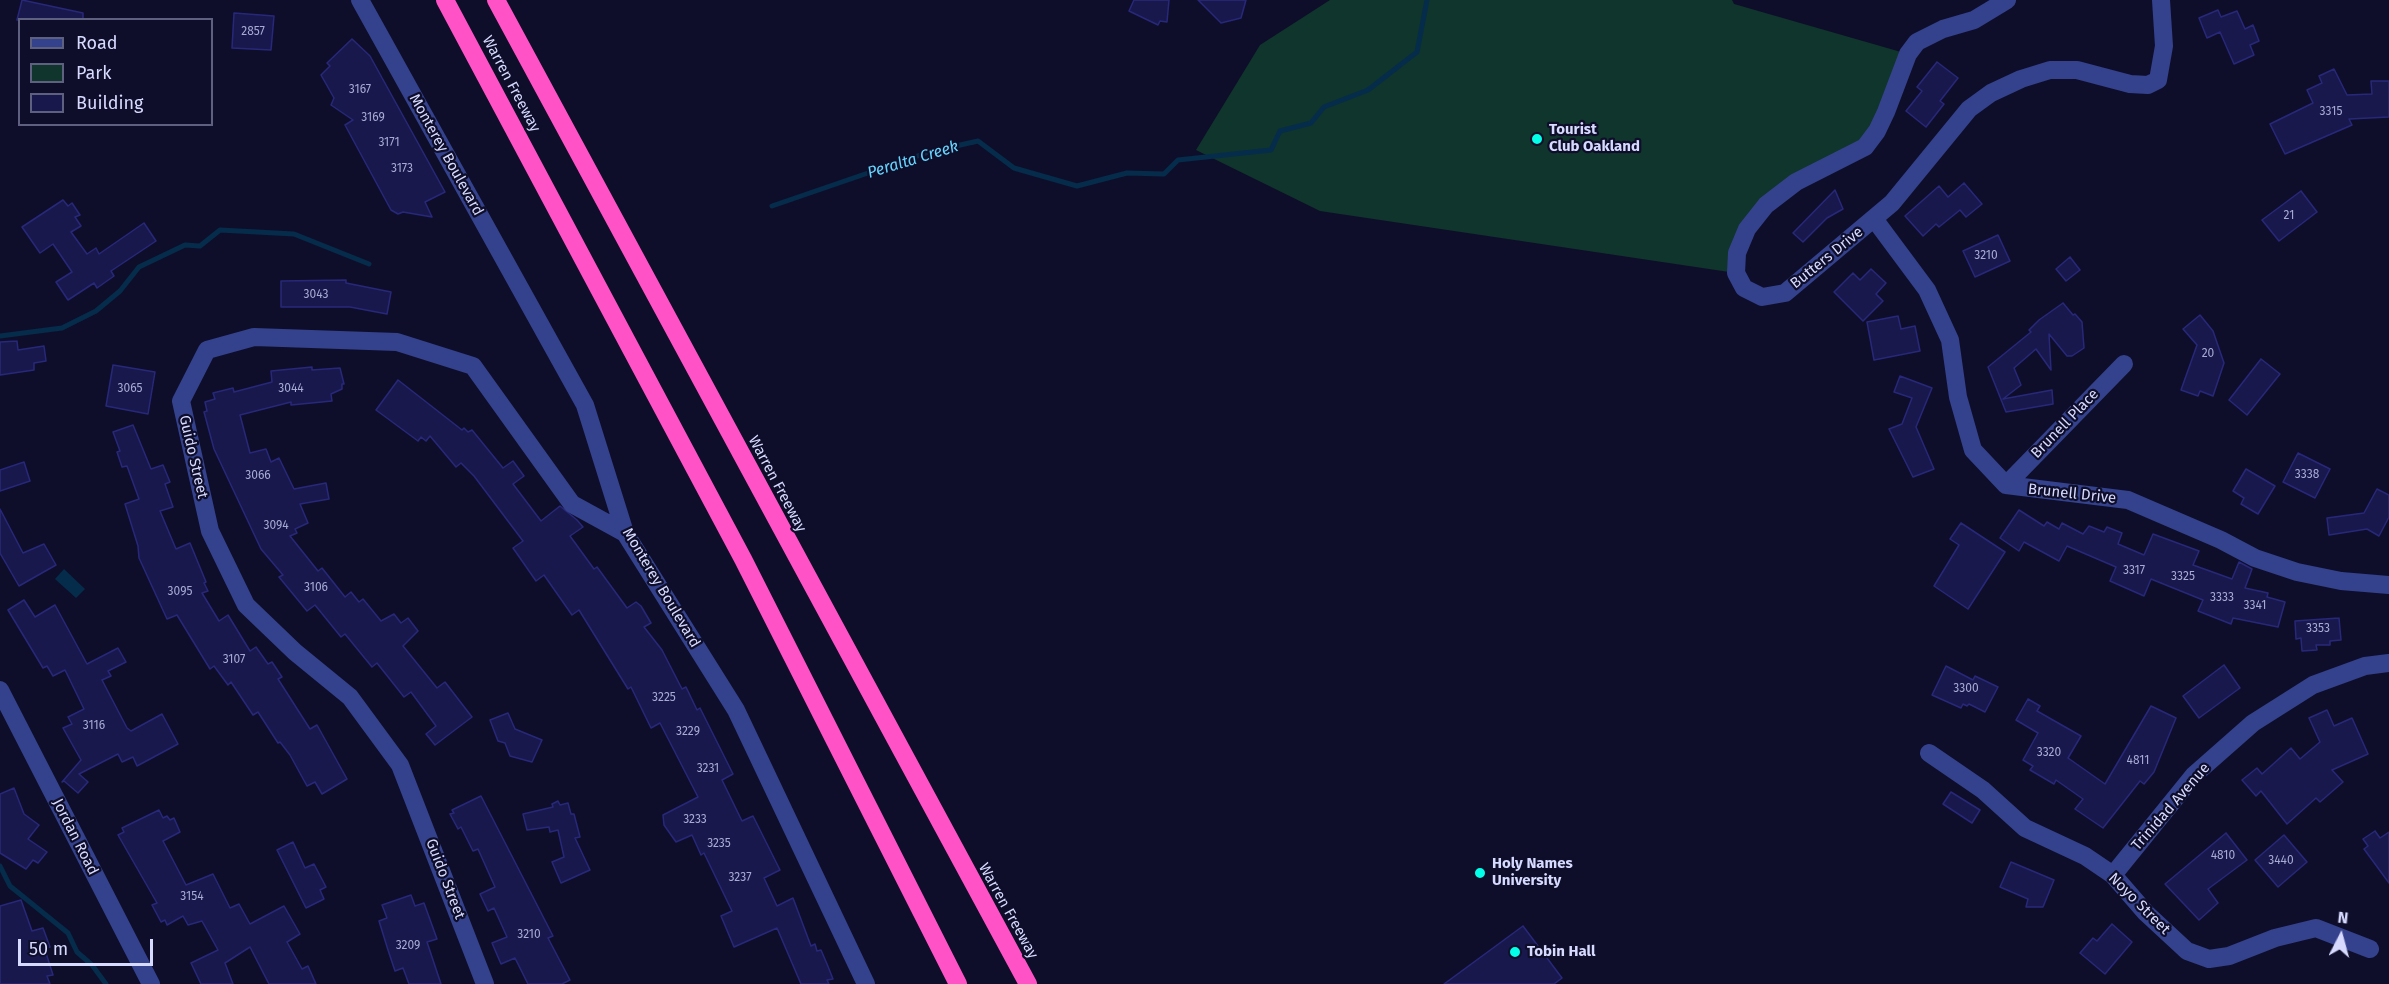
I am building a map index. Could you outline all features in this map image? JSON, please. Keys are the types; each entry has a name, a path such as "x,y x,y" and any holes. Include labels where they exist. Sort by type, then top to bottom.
{"highway":[{"name":"Warren Freeway","path":"446,0 742,559 958,984"},
{"name":"Warren Freeway","path":"496,0 1028,984"}],"street":[{"name":"Monterey Boulevard","path":"360,0 585,405 625,533 735,710 866,984"},
{"name":"Butters Drive","path":"2007,0 1974,20 1942,29 1917,42 1908,54 1881,121 1864,147 1796,182 1766,205 1747,230 1737,253 1736,273 1744,288 1762,297 1785,293 1875,220 1892,203 1969,110 1990,93 2021,79 2050,70 2077,70 2130,84 2148,85 2158,80 2162,68 2164,46 2161,0"},
{"name":"Brunell Drive","path":"1875,220 1927,290 1950,340 1958,397 1973,450 2006,484 2128,500 2273,564 2341,581 2389,585"},
{"name":"Guido Street","path":"485,984 400,765 350,697 295,652 246,605 210,531 181,401 207,351 254,337 397,342 473,366 572,504 625,533"},
{"name":"Brunell Place","path":"2006,484 2124,364"},
{"name":"Trinidad Avenue","path":"2113,875 2194,775 2253,723 2313,685 2365,666 2389,663"},
{"name":"Jordan Road","path":"0,690 151,984"},
{"name":"Noyo Street","path":"1929,753 1983,790 2025,828 2085,856 2113,875 2146,913 2187,951 2209,959 2229,956 2275,938 2316,928 2370,949"}],"green space":[{"name":"Tourist Club Oakland","path":"1330,0 1732,0 1734,4 1908,54 1877,131 1766,205 1736,273 1320,211 1196,150 1260,45"}],"water":[{"path":"64,569 85,589 76,598 55,579"}],"building":[{"path":"22,0 83,13 83,18 18,18 17,20"},
{"path":"1134,0 1169,0 1167,22 1160,21 1158,25 1129,11"},
{"path":"1198,0 1246,0 1241,18 1221,23"},
{"path":"2218,10 2221,17 2237,11 2245,29 2253,25 2259,41 2250,45 2254,55 2234,64 2220,32 2207,38 2199,18"},
{"path":"234,13 274,16 271,50 232,48"},
{"path":"352,39 370,56 445,192 425,202 432,217 403,212 398,214 391,210 345,125 353,120 331,105 334,98 321,75 330,66 327,63"},
{"path":"1937,62 1958,78 1940,101 1944,104 1926,127 1906,111 1922,91 1917,87"},
{"path":"2334,69 2347,95 2372,94 2371,81 2389,81 2389,117 2349,119 2352,125 2285,154 2270,124 2313,103 2307,90 2322,83 2319,76"},
{"path":"1964,183 1982,204 1966,217 1960,210 1939,227 1936,224 1923,236 1905,216 1939,186 1948,197"},
{"path":"1835,190 1843,209 1827,218 1803,242 1793,233"},
{"path":"2301,191 2317,212 2279,241 2262,220"},
{"path":"63,200 68,206 72,203 80,215 75,217 81,226 71,232 87,254 96,248 99,254 144,223 156,241 111,271 114,276 97,288 94,283 68,300 56,282 72,272 53,244 40,253 22,227"},
{"path":"1998,235 2010,261 1975,277 1963,251"},
{"path":"2070,257 2080,270 2066,281 2056,269"},
{"path":"1871,269 1886,283 1876,294 1883,301 1863,321 1834,292 1853,273 1860,280"},
{"path":"346,280 346,283 391,292 387,314 350,307 281,307 281,281"},
{"path":"2063,303 2082,322 2084,348 2072,356 2067,356 2049,334 2051,370 2036,349 2014,368 2021,385 2003,399 2052,390 2053,404 2006,412 1988,367 2031,332 2029,330 2039,320"},
{"path":"2200,315 2213,331 2224,363 2213,396 2200,391 2198,396 2181,390 2197,345 2183,329"},
{"path":"1898,316 1901,329 1915,326 1920,351 1874,360 1867,322"},
{"path":"17,341 18,350 44,346 46,361 34,363 34,370 0,375 0,342"},
{"path":"2261,359 2280,374 2247,415 2229,400"},
{"path":"113,365 155,372 148,414 106,406"},
{"path":"312,367 312,370 340,368 344,384 342,384 342,389 331,394 332,401 291,405 291,402 240,415 250,453 266,449 271,462 279,458 294,489 326,483 329,499 300,504 308,523 295,529 297,533 290,536 318,571 322,568 345,597 351,592 359,602 363,599 381,621 394,614 401,623 408,618 418,631 403,646 437,688 445,682 472,717 435,745 426,734 436,726 411,692 404,697 377,663 372,667 345,634 341,637 315,605 307,611 279,577 283,575 261,549 214,449 204,412 207,411 205,402 215,399 213,393 233,388 234,392 272,382 271,371"},
{"path":"1900,376 1932,388 1916,427 1934,469 1913,477 1889,429 1902,424 1912,398 1894,392"},
{"path":"398,380 462,430 464,428 468,432 472,430 503,468 513,461 524,476 513,484 541,521 560,506 577,520 583,527 570,536 594,569 597,567 627,608 636,602 641,606 651,623 644,627 662,650 682,689 686,687 697,710 700,708 733,774 722,780 742,821 753,816 780,870 764,878 777,906 793,898 811,946 815,944 817,951 821,950 827,964 833,979 827,980 829,984 801,984 777,928 734,947 721,916 732,911 704,853 701,855 692,835 676,842 664,825 663,815 698,797 660,723 651,728 631,687 628,689 579,610 572,615 544,575 536,581 513,548 523,541 474,476 461,463 456,467 430,436 426,441 421,437 418,441 376,410"},
{"path":"133,425 151,469 163,465 170,482 165,484 173,507 160,511 176,549 190,543 206,582 204,583 208,591 202,593 219,621 228,615 250,651 256,647 268,664 272,662 282,677 278,679 310,729 317,725 347,779 322,794 315,782 307,786 290,755 280,742 278,743 258,712 253,715 231,682 228,685 214,666 210,669 177,615 167,619 139,558 138,546 125,504 139,499 127,466 122,467 117,452 120,451 113,432"},
{"path":"2298,453 2330,469 2315,498 2283,482"},
{"path":"24,462 30,481 0,491 0,470"},
{"path":"2246,469 2275,486 2258,514 2241,504 2244,498 2233,491"},
{"path":"2377,489 2389,495 2389,517 2379,536 2367,529 2329,535 2327,518 2364,513"},
{"path":"0,509 23,553 44,544 56,565 19,586 0,553"},
{"path":"2019,510 2044,526 2047,522 2059,529 2062,523 2083,534 2089,526 2104,532 2107,527 2122,533 2118,544 2144,555 2153,534 2199,551 2193,565 2232,579 2239,562 2252,569 2245,588 2268,593 2267,597 2285,602 2278,627 2233,618 2231,624 2198,611 2203,600 2151,579 2144,596 2110,581 2116,567 2067,546 2059,561 2024,542 2019,551 2000,538"},
{"path":"1961,523 2005,552 1968,609 1934,586 1959,545 1950,539"},
{"path":"24,600 35,617 55,605 87,664 118,648 126,662 108,671 111,676 102,680 127,728 131,731 162,714 178,744 137,766 133,757 122,762 118,754 79,774 88,782 78,793 64,781 62,782 81,760 63,728 72,724 68,717 84,709 65,670 53,676 47,666 43,668 8,610"},
{"path":"2339,618 2341,640 2330,641 2330,645 2316,645 2317,650 2302,651 2301,638 2296,639 2295,621"},
{"path":"2224,665 2240,688 2199,718 2183,696"},
{"path":"1946,666 1973,680 1975,676 1998,687 1985,712 1969,704 1967,706 1963,704 1961,708 1932,695"},
{"path":"2028,699 2040,706 2037,711 2081,736 2068,758 2105,784 2151,706 2176,718 2154,772 2144,784 2140,781 2103,828 2075,809 2083,799 2056,780 2054,784 2030,770 2033,766 2023,760 2038,733 2016,720"},
{"path":"2327,710 2334,726 2352,718 2368,754 2332,770 2343,782 2320,802 2316,798 2287,824 2261,791 2256,796 2242,780 2257,768 2262,774 2291,748 2300,759 2320,742 2309,718"},
{"path":"508,713 515,729 542,740 532,762 510,756 505,743 498,741 490,720"},
{"path":"14,788 24,814 39,825 28,839 47,852 38,863 33,860 26,869 0,853 0,794"},
{"path":"1951,792 1980,810 1972,823 1943,804"},
{"path":"481,796 553,936 548,938 570,980 562,984 528,984 515,958 501,964 492,943 507,937 494,908 488,911 480,894 495,887 478,849 473,851 461,827 458,829 450,814 454,813 452,810"},
{"path":"558,801 560,805 568,803 571,814 574,814 580,837 575,838 590,870 561,883 552,862 564,857 558,830 550,832 549,827 527,830 523,814 553,807 552,804"},
{"path":"159,810 163,818 167,816 170,820 174,818 180,832 163,841 186,885 213,874 230,908 239,904 250,924 284,906 300,934 287,942 302,969 308,966 316,984 269,984 250,947 225,963 233,984 201,984 191,963 218,950 202,921 188,925 183,916 167,925 165,920 161,922 152,905 157,903 118,835 124,832 122,828"},
{"path":"2375,831 2380,838 2389,832 2389,883 2364,849 2368,846 2363,839"},
{"path":"2226,833 2247,860 2208,889 2218,903 2199,920 2165,884"},
{"path":"2284,835 2307,862 2278,887 2255,860"},
{"path":"293,842 305,868 314,864 326,887 320,890 324,899 306,908 277,850"},
{"path":"2011,862 2054,880 2043,907 2026,907 2028,899 2000,887"},
{"path":"411,895 415,906 424,903 437,939 427,942 441,984 409,984 403,968 395,971 379,921 387,918 382,905"},
{"path":"21,900 32,931 43,928 50,947 45,949 53,975 47,976 50,984 0,984 0,906"},
{"path":"2112,924 2132,942 2105,974 2080,953 2093,938 2097,941"},
{"name":"Tobin Hall","path":"1523,926 1562,978 1554,984 1444,984"}],"waterway":[{"name":"Peralta Creek","path":"772,206 929,152 978,141 1014,168 1077,186 1127,173 1164,174 1178,160 1271,150 1280,131 1311,123 1324,107 1368,90 1417,52 1427,0"},
{"name":"Peralta Creek","path":"0,336 62,328 96,311 120,291 139,267 185,245 200,246 220,230 294,234 369,264"},
{"name":"Peralta Creek","path":"0,866 10,886 68,933 77,952 92,965 106,984"}],"place":[{"name":"Tourist Club Oakland","path":"1537,139"},
{"name":"Holy Names University","path":"1480,873"},
{"name":"Tobin Hall","path":"1515,952"}]}
